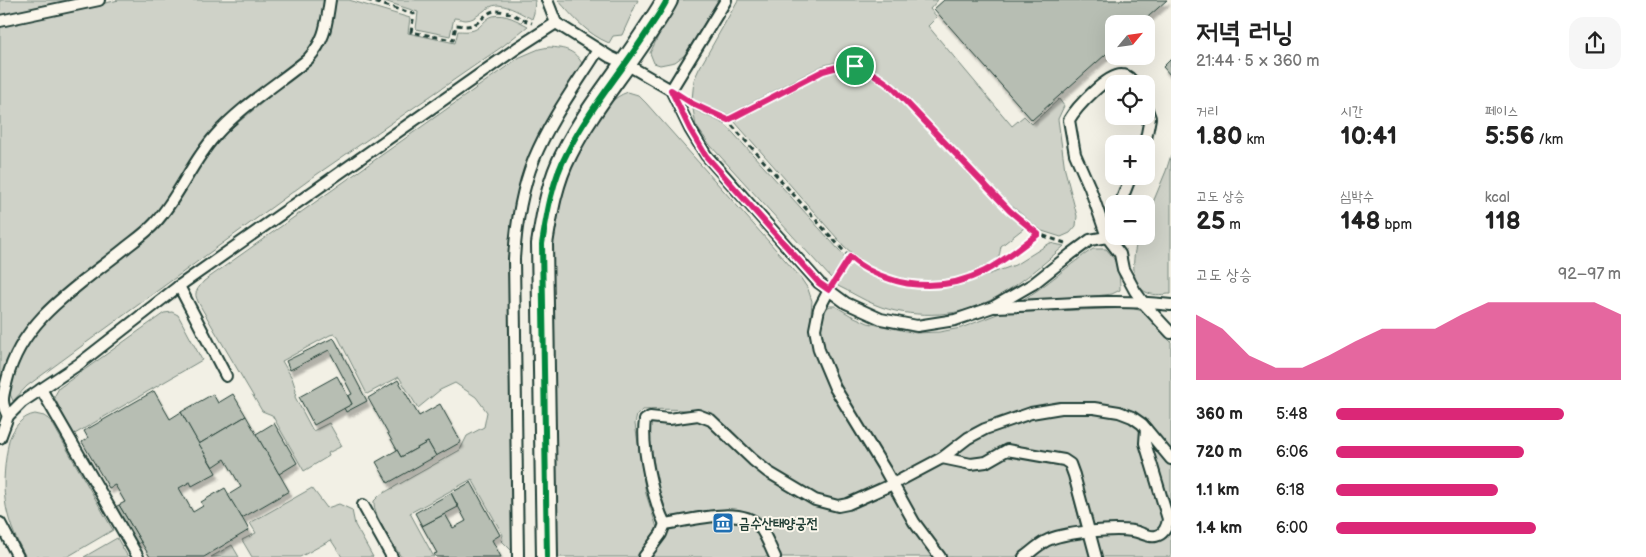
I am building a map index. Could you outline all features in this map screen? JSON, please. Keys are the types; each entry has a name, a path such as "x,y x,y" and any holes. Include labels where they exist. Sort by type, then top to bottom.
{"street":[{"path":"547,557 542,244 552,192 566,155 587,119 626,64 667,0"}],"lane":[{"path":"0,21 99,0"},
{"path":"0,438 4,414 2,398 8,373 27,335 46,312 155,224 170,205 198,158 226,124 308,59 318,48 324,35 330,0"},
{"path":"547,0 556,23 610,57 671,90 706,156 819,283 846,303 881,319 917,326 955,320 993,307 1034,284 1090,240 1105,237"},
{"path":"671,90 726,0"},
{"path":"4,414 78,364 179,286 556,23"},
{"path":"518,557 514,259 516,225 524,187 534,159 549,128 598,50"},
{"path":"1105,82 1075,111 1069,120 1075,154 1090,188 1105,231"},
{"path":"1113,245 1120,254 1123,269 1134,291 1171,333"},
{"path":"179,286 226,376"},
{"path":"829,290 819,309 815,330 819,350 835,388 914,522 940,557"},
{"path":"993,307 1143,302 1171,305"},
{"path":"42,389 138,557"},
{"path":"644,557 662,534 665,524 652,492 644,431 645,420 650,416 669,419 698,415 711,420 768,472 815,500 838,506 848,504 893,484 942,458 968,438 985,429 1031,413 1061,408 1094,408 1132,416 1146,429 1171,459"},
{"path":"1024,557 1046,540 1062,535 1133,531 1154,536 1162,534 1168,527 1168,519 1145,443 1146,429"},
{"path":"942,458 971,464 986,462 1007,450 1064,460 1070,464 1096,557"},
{"path":"363,505 392,557"},
{"path":"665,524 724,515 748,519 758,525 775,557"},
{"path":"0,524 18,557"}],"path":[{"path":"367,0 414,14 411,32 453,40 456,24 470,26 493,11 510,13 530,22 556,23"},
{"path":"728,120 823,71 845,65 855,66 879,77 893,88 1010,211 1038,234 1080,247"},
{"path":"671,90 693,104 728,120 856,264 876,274 898,282 916,285 953,284 989,270 1038,234"},
{"path":"829,290 850,257"}],"shaded area":[{"path":"0,0 81,0 0,15"},
{"path":"119,0 324,0 323,15 315,45 211,132 193,155 165,204 144,227 44,309 24,332 13,349 0,394 0,26"},
{"path":"336,0 349,0 410,18 408,33 455,43 458,31 474,30 493,16 507,17 528,26 503,46 316,175 27,386 13,401 10,394 13,377 22,353 32,337 49,318 150,234 187,188 201,161 218,139 312,62 327,39"},
{"path":"381,0 535,0 532,19 507,7 493,6 474,18 464,20 454,18 450,36 416,29 418,12"},
{"path":"558,0 638,0 622,35 613,36 609,43 587,30"},
{"path":"676,0 718,0 686,54 675,62 660,65 654,63 650,53"},
{"path":"738,0 938,0 930,9 937,17 928,26 1012,126 1024,116 1032,124 1059,99 1064,106 1058,119 1065,170 1077,216 1076,226 1070,233 1061,237 1042,231 1006,201 897,86 871,68 853,62 833,63 822,66 728,115 692,100 694,80 699,69"},
{"path":"549,47 560,48 573,53 583,65 549,123 527,168 515,202 512,222 508,262 514,548 511,550 501,540 503,535 472,479 410,513 434,557 401,557 380,522 374,501 380,495 460,450 467,436 484,427 487,412 476,397 455,383 440,390 418,408 399,377 367,394 338,337 334,334 330,335 282,361 292,378 296,390 295,397 313,431 329,423 342,446 328,453 329,456 304,471 272,415 262,411 202,309 196,297 196,292 204,281 520,57"},
{"path":"845,69 870,77 891,91 1024,228 1001,246 998,257 991,265 968,276 931,283 894,277 871,268 844,246 734,121 825,74"},
{"path":"628,92 638,95 646,103 800,277 808,289 812,301 810,327 814,350 831,390 885,482 851,499 830,500 793,483 769,467 728,427 711,415 687,410 643,410 637,415 635,424 646,494 657,528 638,557 556,557 553,244 563,195 580,149 607,107 618,97"},
{"path":"693,109 725,124 844,256 844,260 831,278 710,145 696,126"},
{"path":"1171,155 1171,294 1154,294 1148,293 1137,283 1134,259 1136,245 1155,245 1155,197"},
{"path":"1050,243 1064,246 1018,284 987,302 961,311 917,314 888,309 866,301 838,286 836,283 850,261 874,277 897,285 915,288 953,287 1015,265"},
{"path":"1093,249 1106,249 1113,258 1119,273 1120,290 1112,294 1053,301 1022,300 1041,288"},
{"path":"830,306 835,306 868,323 916,333 939,332 961,328 1000,313 1132,308 1142,311 1171,342 1171,452 1136,413 1120,407 1093,404 1030,409 983,424 924,462 895,477 858,417 830,362 822,337 821,318"},
{"path":"172,312 178,315 202,360 73,435 54,397 59,388 164,313"},
{"path":"1061,411 1120,415 1139,427 1165,520 1159,531 1152,532 1092,525 1073,463 1065,455 1016,447 974,460 952,457 951,454 986,431 1035,415"},
{"path":"35,414 44,416 51,421 113,530 67,557 26,557 12,528 8,514 5,500 4,472 9,440 19,423 26,417"},
{"path":"697,419 712,428 750,464 777,482 827,508 891,490 935,557 779,557 750,515 713,510 668,516 659,490 648,432 649,424 652,421 670,424"},
{"path":"1150,441 1171,465 1171,517 1148,444"},
{"path":"1006,455 1062,463 1066,468 1081,527 1044,536 1015,557 945,557 918,520 900,486 943,462"},
{"path":"312,488 327,508 339,504 352,510 355,525 373,557 342,557 331,540 300,557 252,557 242,540 256,533 250,523"},
{"path":"726,521 747,524 754,528 770,557 651,557 669,529 700,522"},
{"path":"1171,524 1171,557 1100,557 1095,540 1096,536 1133,535 1147,539"},
{"path":"1083,536 1087,541 1092,557 1030,557 1055,543"},
{"path":"117,538 128,557 84,557"},
{"path":"232,545 239,557 211,557"}],"building":[{"path":"944,0 1167,0 1150,15 1105,15 1105,55 1032,120 934,9"},
{"path":"1171,59 1171,76 1163,67"},
{"path":"333,338 367,401 346,412 344,408 352,404 348,396 352,394 329,350 290,370 286,361"},
{"path":"337,376 352,404 314,425 299,397"},
{"path":"398,380 419,416 440,404 461,442 436,456 428,442 401,457 368,398"},
{"path":"154,391 170,419 181,412 216,473 192,486 190,482 179,488 193,512 203,506 201,502 225,488 249,530 204,557 150,557 119,505 125,502 115,485 109,488 82,442 88,438 84,431"},
{"path":"213,394 218,403 233,394 246,416 199,444 181,412"},
{"path":"246,416 289,491 242,518 228,495 241,487 225,459 213,467 199,444"},
{"path":"274,423 297,463 279,474 256,434"},
{"path":"428,442 436,456 388,483 376,462 397,450 401,457"},
{"path":"471,482 500,535 492,540 501,557 436,557 434,554 437,553 422,526 445,514 453,528 466,521 451,493"},
{"path":"451,493 458,507 422,526 415,513"},
{"path":"119,505 141,542 128,550 106,512"}],"cycle path":[{"path":"547,557 542,244 548,209 557,175 575,138 667,0"}],"place":[{"name":"금수산태양궁전","path":"723,523"}],"route":[{"path":"845,65 855,66 879,77 893,88 1010,211 1038,234 989,270 953,284 916,285 898,282 856,264 850,257 829,290 819,283 706,156 671,90 693,104 728,120 823,71 845,65"}]}
